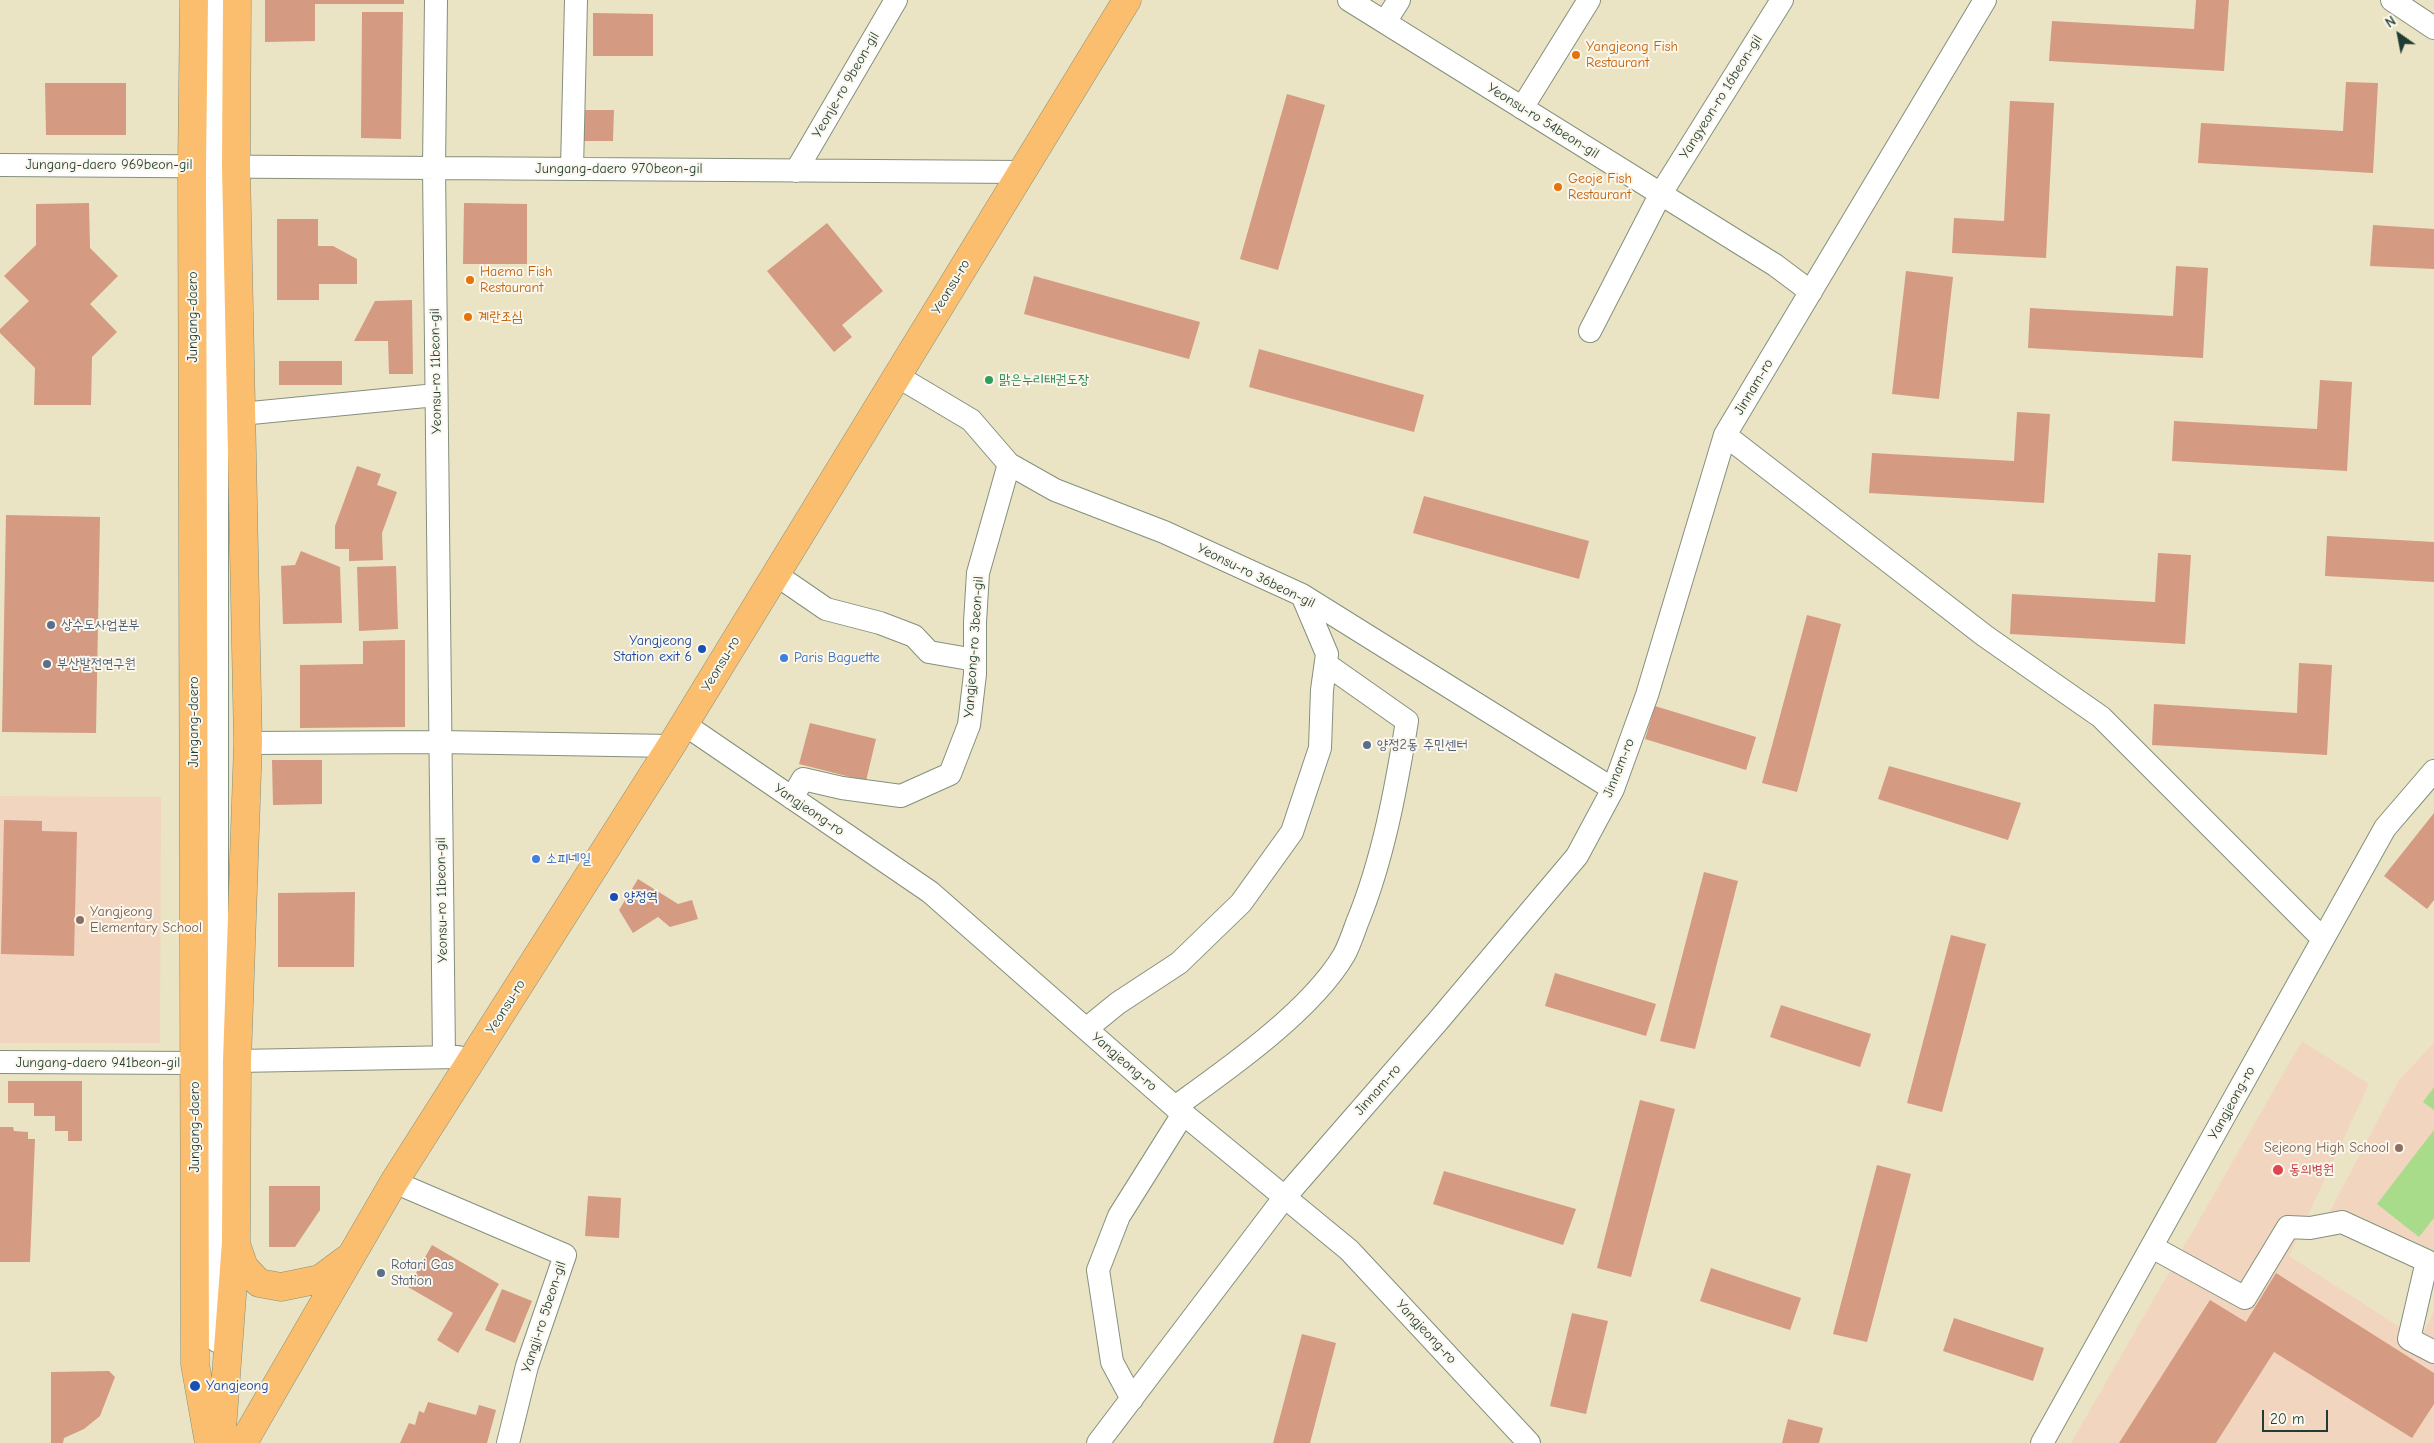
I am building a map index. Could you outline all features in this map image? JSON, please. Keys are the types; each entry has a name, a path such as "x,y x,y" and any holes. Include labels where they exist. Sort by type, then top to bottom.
{"main road":[{"name":"Jungang-daero","path":"194,0 215,166 241,414 248,743 237,1061 236,1242 221,1443"},
{"name":"Jungang-daero","path":"209,1443 195,1364 195,1063 215,166 237,0"},
{"name":"Yeonsu-ro","path":"243,1443 394,1182 677,735 1127,0"},
{"path":"236,1242 244,1266 259,1282 280,1287 320,1279 351,1257"}],"street":[{"path":"217,0 215,166 217,1443"},
{"name":"Yeonsu-ro 11beon-gil","path":"436,0 434,168 444,1057"},
{"path":"572,169 576,0"},
{"name":"Yeonje-ro 9beon-gil","path":"796,170 896,0"},
{"name":"Yeonsu-ro 54beon-gil","path":"1349,0 1775,265 1811,292"},
{"path":"1385,22 1399,0"},
{"path":"1522,108 1589,0"},
{"name":"Yangyeon-ro 16beon-gil","path":"1590,331 1660,194 1782,0"},
{"name":"Jinnam-ro","path":"1098,1443 1284,1198 1438,1021 1577,856 1613,789 1647,695 1725,435 1985,0"},
{"path":"2392,0 2434,28"},
{"name":"Jungang-daero 969beon-gil","path":"0,165 215,166"},
{"name":"Jungang-daero 970beon-gil","path":"215,166 1021,172"},
{"name":"Yeonsu-ro 36beon-gil","path":"897,376 971,420 1009,464 1055,490 1164,532 1302,596 1613,789"},
{"path":"241,414 436,394"},
{"path":"1725,435 1985,636 2101,717 2323,939"},
{"name":"Yangjeong-ro 3beon-gil","path":"792,798 803,779 842,788 901,796 950,774 968,725 975,660 978,573 1009,464"},
{"path":"776,574 826,609 880,622 914,636 929,652 975,660"},
{"path":"1086,1029 1118,1003 1179,963 1241,903 1292,832 1320,748 1322,690 1328,654 1302,596"},
{"path":"1132,1399 1112,1362 1098,1270 1119,1216 1179,1110 1255,1047 1311,997 1344,955 1368,896 1397,780 1407,721 1326,664"},
{"path":"248,743 440,742 677,735"},
{"name":"Yangjeong-ro","path":"677,735 792,798 930,892 1179,1110 1349,1250 1529,1443"},
{"name":"Yangjeong-ro","path":"2042,1443 2385,828 2434,771"},
{"path":"237,1061 474,1057"},
{"name":"Jungang-daero 941beon-gil","path":"0,1062 195,1063"},
{"name":"Yangji-ro 5beon-gil","path":"394,1182 564,1255 527,1366 508,1443"},
{"path":"2152,1246 2246,1298 2288,1227 2310,1228 2342,1222 2427,1261 2410,1339 2434,1352"}],"shaded area":[{"name":"Yangjeong Elementary School","path":"0,796 161,797 160,1043 0,1043"},
{"name":"동의병원","path":"2302,1041 2369,1084 2289,1256 2434,1349 2434,1443 2071,1443"},
{"name":"Sejeong High School","path":"2434,1043 2434,1251 2357,1215 2328,1215 2399,1080"},
{"path":"2434,1311 2434,1339 2423,1333"}],"green space":[{"path":"2434,1087 2434,1110 2423,1102"},
{"path":"2434,1130 2434,1218 2419,1237 2377,1204"}],"building":[{"path":"265,0 404,0 404,4 315,4 315,41 265,42"},
{"path":"2196,0 2229,0 2224,71 2049,61 2052,21 2194,29"},
{"path":"362,12 403,12 401,139 361,138"},
{"path":"593,13 653,14 653,56 593,56"},
{"path":"2346,82 2378,83 2373,173 2198,163 2201,123 2343,131"},
{"path":"45,83 126,83 126,135 46,135"},
{"path":"1287,94 1325,105 1278,270 1240,259"},
{"path":"2010,101 2054,103 2046,258 1952,253 1954,218 2004,221"},
{"path":"584,110 614,110 613,141 584,141"},
{"path":"89,203 90,248 118,276 90,304 117,332 92,357 91,405 34,405 35,368 0,333 0,329 29,301 4,276 36,245 36,204"},
{"path":"464,203 527,204 527,264 463,264"},
{"path":"277,219 318,219 318,246 333,246 357,259 357,284 319,284 319,300 277,300"},
{"path":"827,223 883,291 842,325 852,337 834,352 767,271"},
{"path":"2373,225 2434,229 2434,269 2370,266"},
{"path":"2176,266 2208,268 2203,358 2028,348 2030,308 2173,316"},
{"path":"1906,271 1953,277 1939,399 1892,394"},
{"path":"1034,276 1200,322 1189,359 1024,314"},
{"path":"412,300 413,374 389,374 388,341 354,341 375,301"},
{"path":"1259,349 1424,395 1414,432 1249,387"},
{"path":"279,361 342,361 342,385 279,385"},
{"path":"2320,380 2352,382 2347,471 2172,461 2174,421 2317,429"},
{"path":"2017,412 2050,414 2044,503 1869,493 1872,453 2014,461"},
{"path":"357,466 381,474 377,485 397,492 382,533 383,560 349,561 349,549 335,549 335,526"},
{"path":"1424,496 1589,541 1579,579 1413,533"},
{"name":"상수도사업본부","path":"6,515 100,517 96,733 2,732"},
{"path":"2327,536 2434,542 2434,582 2325,576"},
{"path":"301,551 340,567 342,623 283,624 281,566 295,565"},
{"path":"2158,553 2191,555 2185,644 2010,634 2012,594 2155,602"},
{"path":"396,566 398,629 359,631 357,567"},
{"path":"1807,615 1841,624 1797,792 1762,783"},
{"path":"405,640 405,727 300,728 300,665 363,664 363,641"},
{"path":"2299,663 2332,665 2327,755 2152,745 2154,704 2297,713"},
{"path":"1655,706 1756,737 1746,770 1645,739"},
{"path":"810,723 876,739 866,781 799,764"},
{"path":"272,760 322,760 322,804 273,805"},
{"path":"1889,766 2021,803 2008,840 1878,799"},
{"path":"2434,813 2434,900 2427,909 2384,876"},
{"path":"4,820 42,821 42,831 77,832 74,956 1,954"},
{"path":"1704,872 1738,881 1695,1049 1660,1041"},
{"path":"638,879 678,904 692,900 698,919 670,927 658,917 633,933 619,910"},
{"path":"355,892 354,967 278,967 278,893"},
{"path":"1951,935 1986,944 1942,1112 1907,1103"},
{"path":"1555,973 1656,1004 1646,1036 1545,1006"},
{"path":"1781,1005 1871,1034 1860,1067 1770,1037"},
{"path":"8,1081 82,1081 82,1141 68,1141 68,1131 55,1131 55,1116 34,1116 34,1103 8,1103"},
{"path":"1640,1100 1675,1109 1631,1277 1597,1268"},
{"path":"0,1127 13,1127 14,1131 28,1132 28,1139 35,1139 30,1262 0,1262"},
{"path":"1877,1165 1911,1174 1867,1342 1833,1334"},
{"path":"1444,1171 1576,1209 1563,1245 1433,1204"},
{"path":"269,1186 320,1186 320,1210 295,1247 269,1247"},
{"path":"588,1196 621,1198 619,1238 585,1236"},
{"path":"432,1245 499,1284 458,1353 437,1340 453,1313 408,1287"},
{"path":"1711,1268 1801,1298 1790,1330 1700,1301"},
{"path":"2276,1273 2434,1373 2434,1404 2412,1438 2274,1352 2216,1443 2119,1443 2210,1300 2246,1322"},
{"path":"502,1289 532,1301 515,1343 485,1330"},
{"path":"1572,1313 1608,1321 1586,1414 1550,1406"},
{"path":"1954,1318 2044,1348 2033,1381 1943,1351"},
{"path":"1302,1334 1336,1343 1310,1443 1273,1443"},
{"path":"109,1371 115,1377 100,1416 84,1429 64,1438 63,1443 51,1443 51,1372"},
{"path":"428,1402 476,1415 479,1405 496,1410 487,1443 400,1443 409,1423 415,1425 419,1411 424,1413"},
{"path":"1788,1419 1823,1428 1819,1443 1782,1443"}],"place":[{"name":"Yangjeong Fish Restaurant","path":"1576,55"},
{"name":"Geoje Fish Restaurant","path":"1558,187"},
{"name":"Haema Fish Restaurant","path":"470,280"},
{"name":"계란조심","path":"468,317"},
{"name":"맑은누리태권도장","path":"989,380"},
{"name":"상수도사업본부","path":"51,625"},
{"name":"Yangjeong Station exit 6","path":"702,649"},
{"name":"Paris Baguette","path":"784,658"},
{"name":"부산발전연구원","path":"47,664"},
{"name":"양정2동 주민센터","path":"1367,745"},
{"name":"소피네일","path":"536,859"},
{"name":"양정역","path":"614,897"},
{"name":"Yangjeong Elementary School","path":"80,920"},
{"name":"Sejeong High School","path":"2399,1148"},
{"name":"동의병원","path":"2278,1170"},
{"name":"Rotari Gas Station","path":"381,1273"},
{"name":"Yangjeong","path":"195,1386"}]}
